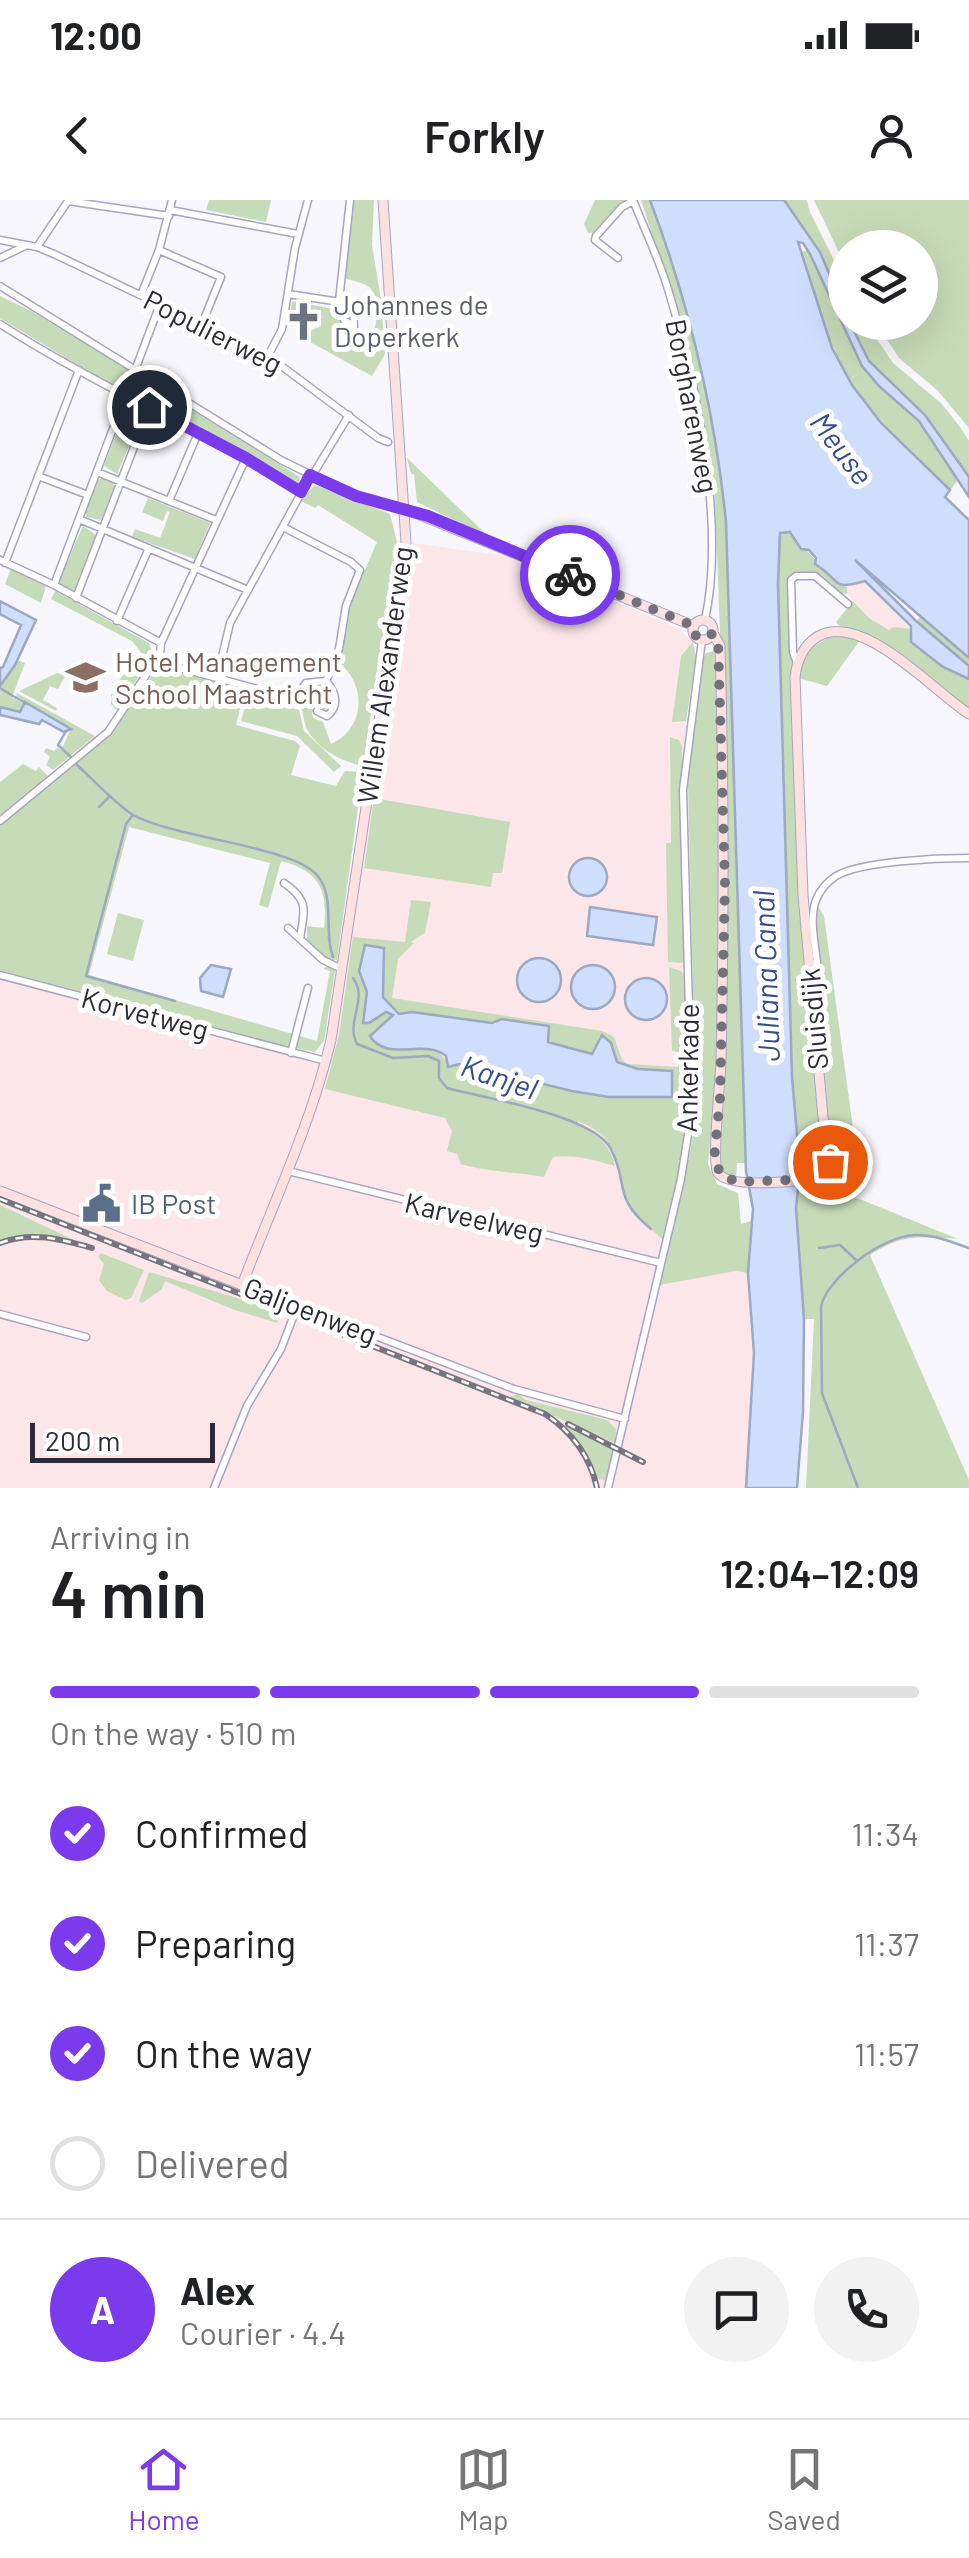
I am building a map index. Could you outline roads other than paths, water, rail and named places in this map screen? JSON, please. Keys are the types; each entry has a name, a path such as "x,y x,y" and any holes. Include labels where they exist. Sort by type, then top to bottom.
{"street":[{"path":"141,295 160,250 172,200"},
{"path":"268,356 282,329 298,234 308,200"},
{"path":"288,294 341,301 350,200"},
{"name":"Willem Alexanderweg","path":"242,1285 326,1061 406,542 382,200"},
{"path":"618,258 596,236 633,200"},
{"name":"Borgharenweg","path":"633,200 666,283 699,425 712,520 711,581 705,620"},
{"path":"38,247 68,201 298,234"},
{"name":"Populierweg","path":"0,240 38,247 268,356 388,442"},
{"path":"0,258 26,245"},
{"path":"160,250 221,277 202,324"},
{"path":"0,286 136,367 252,443 312,475 356,496 405,509 694,626"},
{"path":"54,585 160,304"},
{"path":"0,324 301,492"},
{"path":"79,370 2,561 161,644"},
{"path":"76,598 159,382"},
{"path":"217,678 230,623 301,492 350,415"},
{"path":"169,501 198,434"},
{"path":"0,821 108,732 160,654 161,644 246,458"},
{"path":"97,472 216,520"},
{"path":"38,476 88,495"},
{"path":"79,519 248,590"},
{"path":"283,527 360,569 346,606 339,649 326,681"},
{"path":"117,621 150,548"},
{"path":"797,663 793,652 790,580 796,576 816,576 848,604"},
{"path":"705,620 712,624 712,634 702,640 695,635 694,626 705,620"},
{"path":"797,663 811,642 824,633 857,633 969,714"},
{"name":"Sluisdijk","path":"712,634 720,646 725,857 720,1098 714,1160 722,1176 738,1182 809,1180 825,1173 831,1156 823,1117 800,853 797,663"},
{"name":"Ankerkade","path":"608,1488 689,1128 683,790 702,640"},
{"path":"160,654 169,665 294,699 306,683 326,681"},
{"path":"316,712 327,716 334,710 334,694 326,681"},
{"path":"809,964 817,963 813,916 816,902 834,877 898,863 969,858"},
{"path":"284,883 301,895 304,904 300,940"},
{"path":"288,928 322,960 342,969"},
{"name":"Korvetweg","path":"0,975 326,1061"},
{"path":"291,1053 308,988"},
{"name":"Karveelweg","path":"286,1170 661,1263"},
{"name":"Galjoenweg","path":"0,1191 514,1389 625,1419"},
{"path":"214,1488 246,1406 281,1350 297,1307"},
{"path":"0,1314 86,1337"}],"water":[{"path":"650,200 784,200 820,252 828,271 828,293 810,254 798,242 828,340 852,385 881,423 950,490 945,497 969,520 969,658 855,560 915,620 969,666 969,679 943,667 911,642 911,626 865,581 837,583 815,564 816,558 809,550 801,549 790,532 780,533 778,584 792,1077 800,1169 796,1208 804,1319 797,1488 746,1488 754,1353 748,1273 753,1209 746,1171 726,522 699,359"},
{"path":"850,340 858,340 869,361 925,415 969,477 969,497 919,421 862,366"},
{"path":"0,601 36,620 15,665 0,686 0,668 21,625 0,614"},
{"path":"25,702 71,729 64,732 42,720 39,724 0,715 0,707 20,712"},
{"path":"588,858 602,863 607,877 602,891 588,896 574,891 569,877 574,863"},
{"path":"590,907 657,917 653,945 587,936"},
{"path":"365,945 384,948 383,997 399,1014 412,1012 492,1023 502,1019 549,1026 548,1042 592,1054 602,1035 611,1043 617,1062 638,1069 672,1071 672,1097 609,1097 572,1091 460,1064 448,1067 446,1056 437,1051 377,1044 370,1036 393,1015 386,1012 363,1023 367,992 359,971"},
{"path":"539,958 554,965 561,980 554,995 539,1002 524,995 517,980 524,965"},
{"path":"211,965 231,969 223,997 201,991 200,978"},
{"path":"593,965 609,971 615,987 609,1003 593,1009 577,1003 571,987 577,971"},
{"path":"646,978 661,984 667,999 661,1014 646,1020 631,1014 625,999 631,984"}],"waterway":[{"path":"0,688 13,696"},
{"path":"15,697 27,704"},
{"name":"Kanjel","path":"66,731 58,745 72,758"},
{"name":"Kanjel","path":"75,763 133,815 304,865 317,875 326,893 333,957"},
{"path":"99,807 110,796"},
{"name":"Kanjel","path":"132,816 126,824 86,976 175,1001"},
{"name":"Kanjel","path":"353,978 359,994 354,1027 357,1044 393,1058 428,1056 439,1061 439,1078 447,1088 561,1117 600,1137 617,1162 626,1199 651,1229"},
{"path":"858,1488 822,1393 821,1306 826,1294 859,1260 901,1237 928,1236 969,1248"},
{"name":"Kanjel","path":"819,1248 840,1245 856,1260"}],"railway":[{"path":"0,1199 545,1414 578,1446 590,1465 597,1488"},
{"path":"0,1243 35,1237 92,1248"},
{"path":"568,1424 643,1462"}],"place":[{"name":"Johannes de Doperkerk","path":"304,321"},
{"name":"Hotel Management School Maastricht","path":"85,678"},
{"name":"IB Post","path":"101,1204"}],"water label":[{"name":"Meuse","path":"841,449"},
{"name":"Juliana Canal","path":"767,976"}]}
